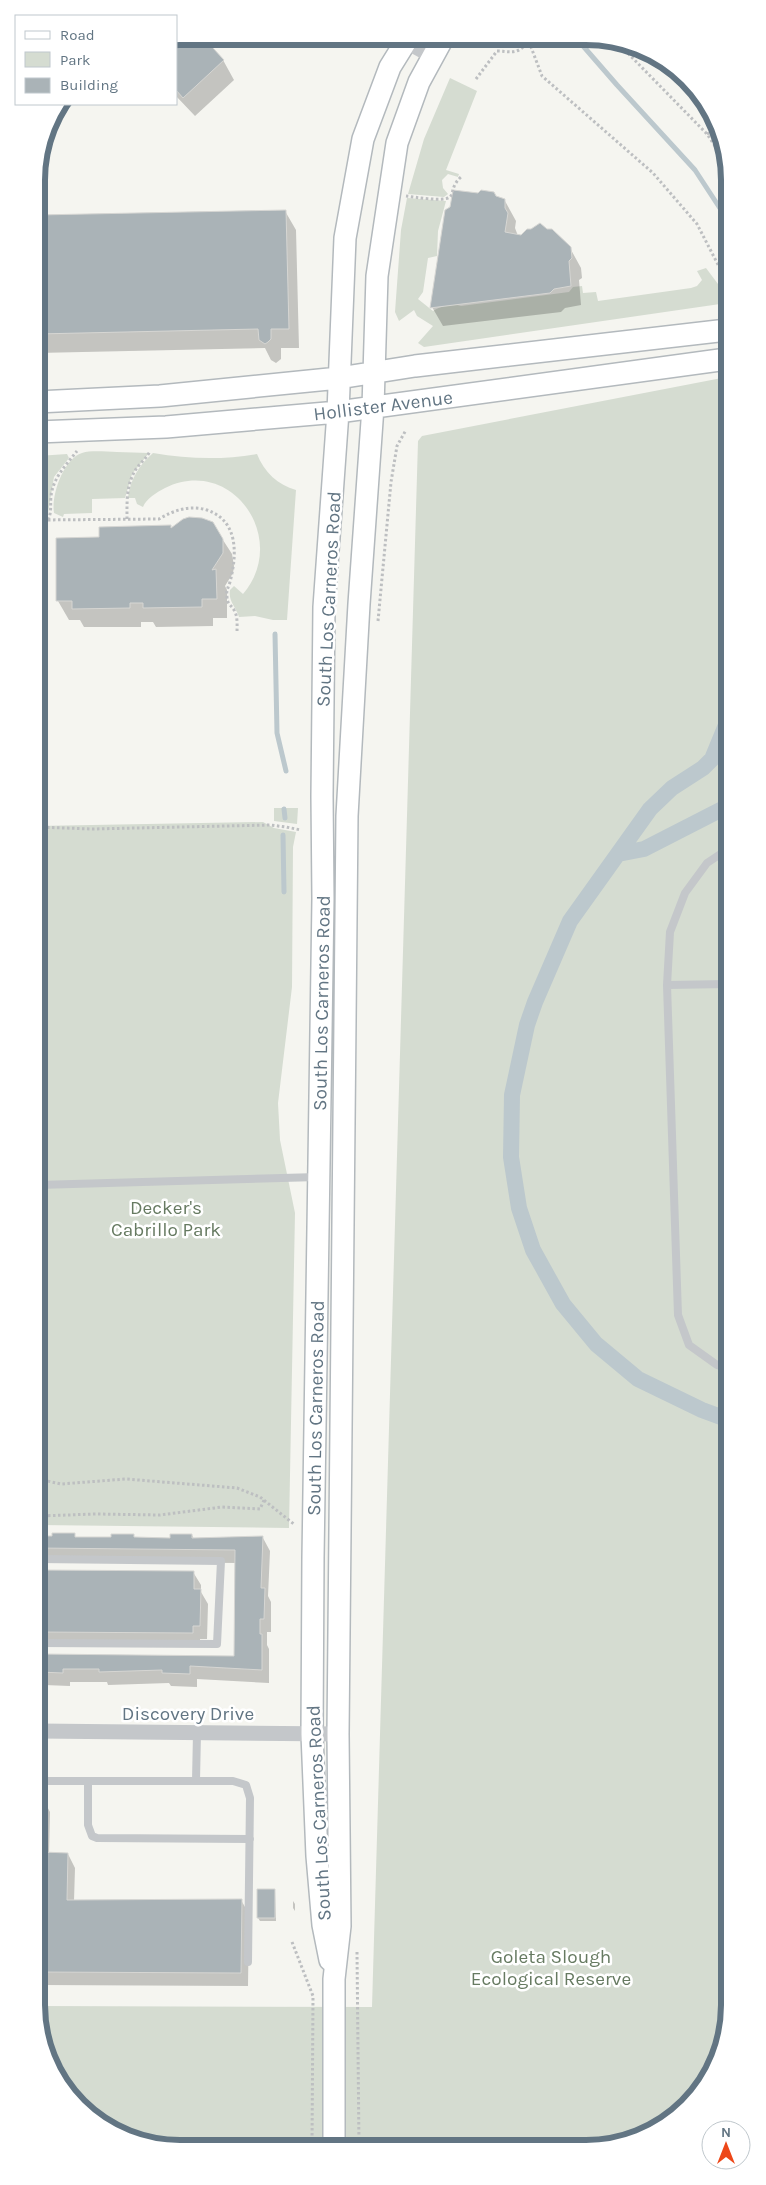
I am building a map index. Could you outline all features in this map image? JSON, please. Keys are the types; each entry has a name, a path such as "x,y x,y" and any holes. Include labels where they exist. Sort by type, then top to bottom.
{"main road":[{"name":"South Los Carneros Road","path":"334,1980 323,1925 317,1856 312,1734 323,899 324,607 338,412 345,238 363,139 390,67 401,45"},
{"name":"South Los Carneros Road","path":"334,2140 334,1980 340,1926 338,1734 346,856 358,604 373,407 377,276 398,143 419,82 439,45"},
{"name":"Hollister Avenue","path":"45,402 160,396 339,378 536,351 721,331"},
{"name":"Hollister Avenue","path":"45,432 166,427 338,412 721,359"}],"street":[{"path":"414,45 432,56"},
{"name":"Discovery Drive","path":"45,1732 338,1734"}],"lane":[{"path":"721,854 707,863 685,893 670,932 668,985 678,1315 689,1345 721,1366"},
{"path":"668,985 721,984"},
{"path":"45,1184 318,1177"},
{"path":"45,1559 221,1561 218,1644 45,1642"},
{"path":"196,1781 197,1733"},
{"path":"45,1780 233,1781 246,1785 250,1798 248,1962"},
{"path":"88,1781 88,1825 92,1836 97,1838 250,1839"}],"path":[{"path":"476,79 497,51 518,52 524,46 531,47 542,76 653,173 697,224 721,270"},
{"path":"626,51 707,134 717,149"},
{"path":"707,134 712,132"},
{"path":"405,196 448,198 451,196 454,183 461,177"},
{"path":"377,629 391,482 397,446 406,430"},
{"path":"77,451 61,471 54,485 51,497 51,514 48,520 159,519 173,511 194,508 206,510 223,520 234,536 234,559 226,596 228,604 234,610 237,633"},
{"path":"127,519 127,490 130,481 135,470 150,451"},
{"path":"45,828 286,826 301,830"},
{"path":"45,1481 61,1484 126,1479 237,1488 264,1500 295,1525"},
{"path":"45,1516 160,1515 222,1507 260,1508 264,1500"},
{"path":"292,1942 313,1996 312,2140"},
{"path":"357,1943 359,2140"}],"green space":[{"path":"450,78 477,91 446,170 459,174 458,177 448,174 442,180 443,188 448,194 444,197 408,194 424,139"},
{"path":"407,198 446,201 438,231 437,256 428,258 423,292 418,299 433,311 450,305 461,306 569,292 573,287 582,286 583,293 596,292 598,301 691,288 697,286 702,280 697,271 706,268 721,288 721,304 424,347 418,343 433,326 417,316 414,310 399,321 395,312 401,230"},
{"name":"Goleta Slough Ecological Reserve","path":"721,378 720,2022 711,2057 703,2072 687,2094 675,2106 638,2130 603,2139 163,2139 128,2130 113,2122 98,2112 73,2087 59,2065 52,2048 46,2022 45,2006 372,2007 418,441 422,436"},
{"path":"90,452 149,453 132,474 125,498 92,499 92,513 64,514 63,517 54,513 54,497 60,479 64,470 75,457 82,453"},
{"path":"153,453 205,458 257,454 272,477 283,485 296,490 287,620 273,620 255,616 239,617 231,601 230,590 234,586 243,594 256,572 260,550 257,528 247,508 232,493 212,483 190,481 165,488 149,499 143,507 137,504 135,498 128,498 136,473"},
{"path":"67,454 69,458 54,477 48,513 45,513 45,456"},
{"path":"45,529 47,634 45,634"},
{"path":"274,808 298,808 297,824 274,821"},
{"name":"Decker's Cabrillo Park","path":"263,822 274,828 296,832 293,847 292,987 278,1103 280,1140 295,1213 289,1528 45,1525 45,826"}],"building":[{"path":"178,45 210,45 224,60 183,98 178,92"},
{"path":"453,190 478,193 481,190 494,192 496,196 505,199 505,208 508,213 505,232 521,235 527,229 531,229 540,223 547,229 552,229 571,247 572,258 569,261 571,286 554,289 550,293 430,308 445,210 450,207"},
{"path":"286,210 289,329 271,329 271,339 265,344 259,340 258,329 45,334 45,215"},
{"path":"189,517 202,518 213,522 223,539 223,553 212,570 216,569 217,599 202,599 202,607 143,608 143,603 130,603 130,608 72,609 72,601 56,601 56,538 99,537 99,527 171,525 171,528"},
{"path":"52,1533 75,1533 75,1537 111,1537 111,1534 134,1534 134,1537 170,1538 170,1534 192,1534 192,1538 263,1536 261,1588 265,1588 264,1619 260,1619 262,1670 190,1666 190,1674 162,1673 162,1670 99,1672 99,1669 63,1669 63,1673 45,1672 45,1654 234,1656 235,1550 45,1548 45,1536 52,1536"},
{"path":"45,1570 194,1571 194,1589 201,1589 200,1626 193,1626 193,1633 45,1632"},
{"path":"45,1852 68,1853 67,1900 242,1899 241,1973 45,1972"},
{"path":"257,1889 275,1889 275,1918 257,1918"}],"waterway":[{"path":"582,45 695,170 721,210"},
{"path":"275,634 277,733 286,771"},
{"path":"721,737 712,759 703,768 672,788 650,809 570,921 527,1025 512,1095 511,1157 519,1208 533,1250 563,1304 596,1344 638,1379 702,1410 721,1417"},
{"path":"284,809 285,818"},
{"path":"618,854 644,849 721,810"},
{"path":"283,835 284,892"}]}
